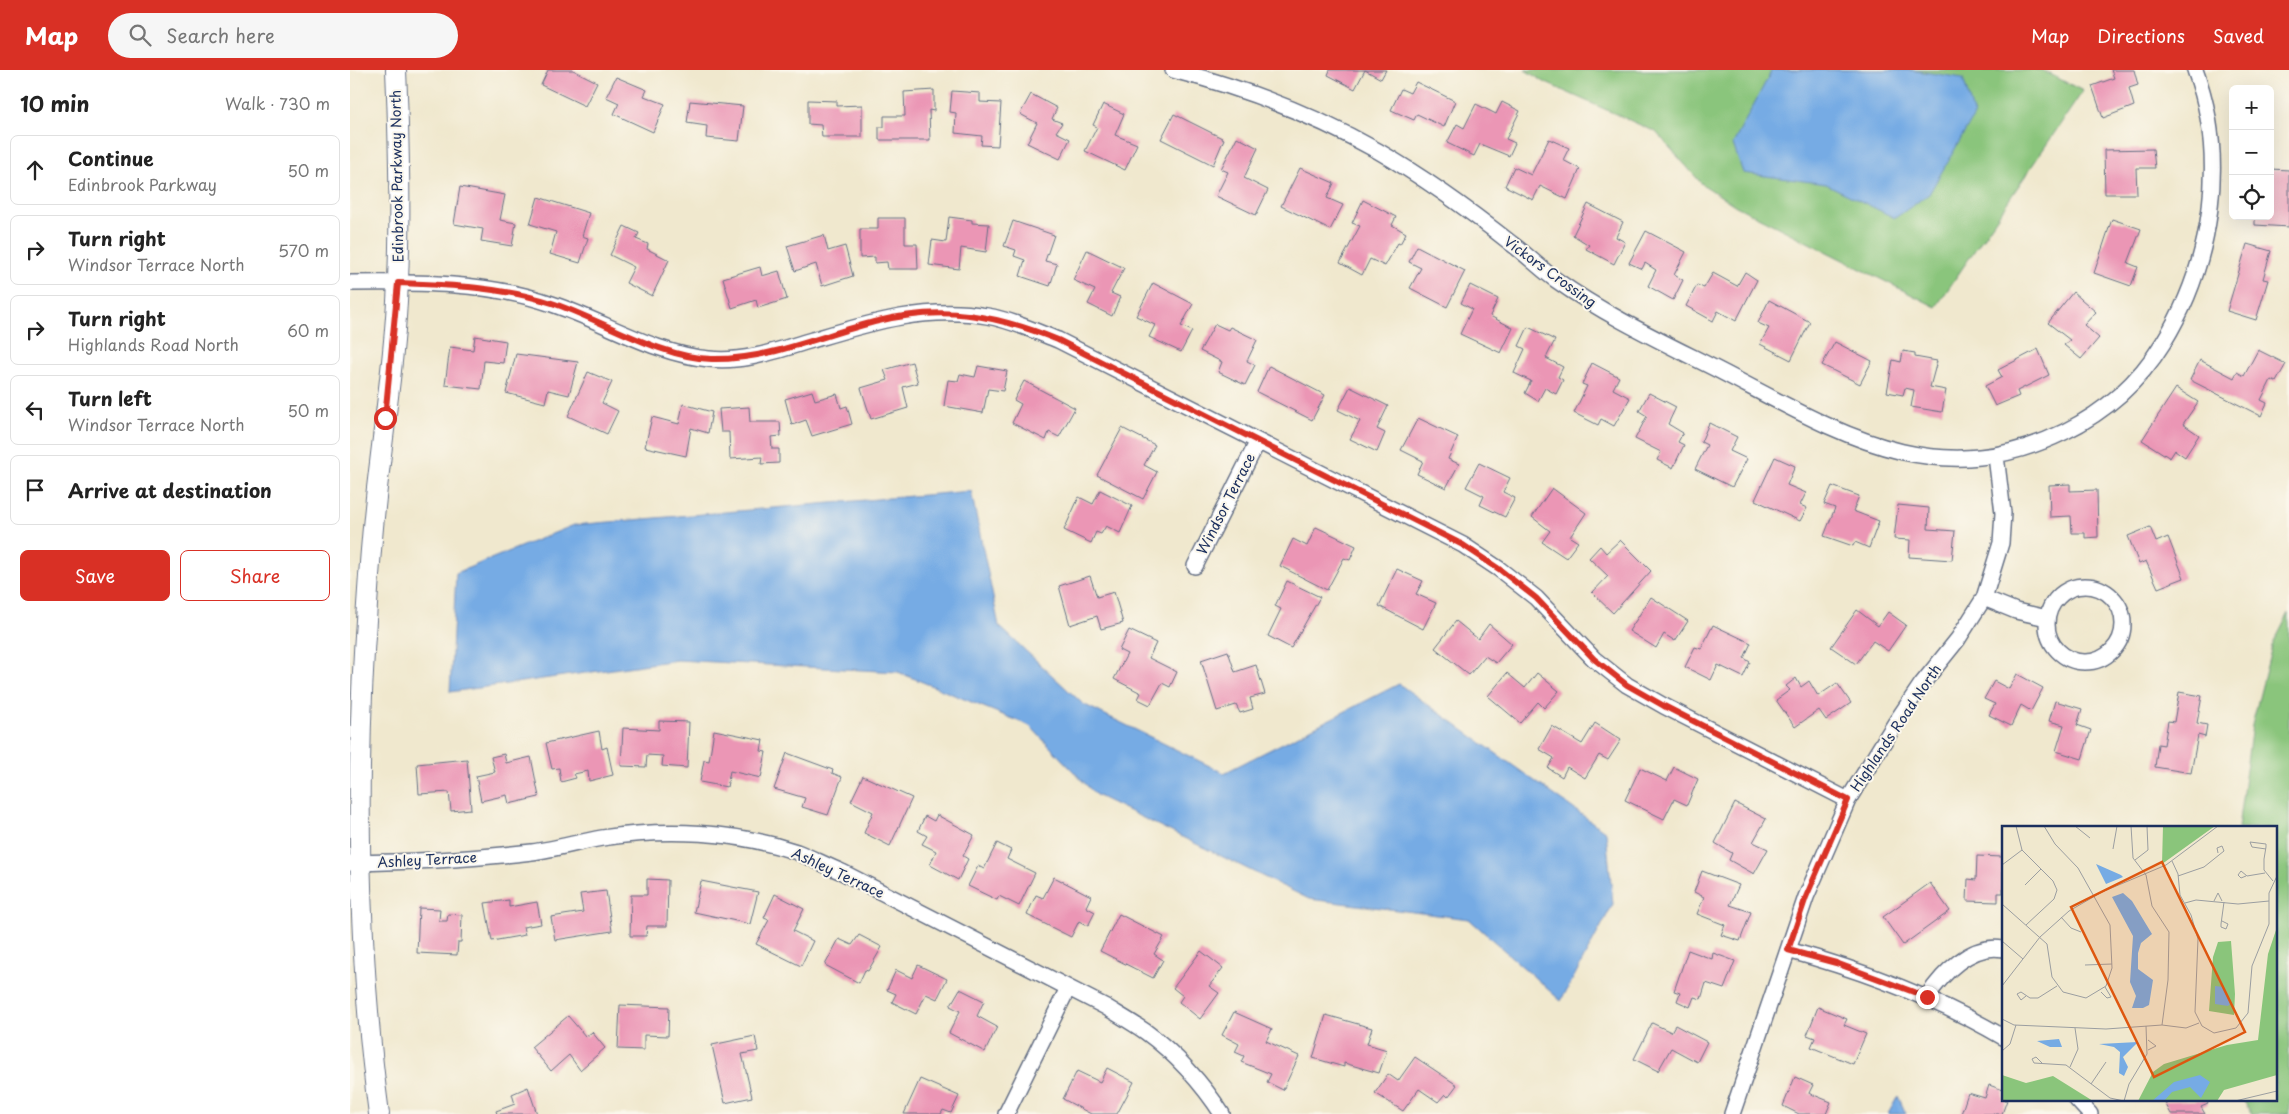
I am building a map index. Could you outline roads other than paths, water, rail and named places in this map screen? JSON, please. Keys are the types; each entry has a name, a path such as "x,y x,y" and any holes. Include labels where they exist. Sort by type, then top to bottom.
{"street":[{"name":"Edinbrook Parkway North","path":"379,1114 356,863 367,606 398,283 400,180 396,70"},
{"name":"Vickors Crossing","path":"1173,70 1222,82 1292,110 1376,150 1448,195 1554,278 1595,306 1835,430 1879,446 1919,455 1953,459 1996,456 2043,442 2084,422 2121,395 2152,361 2176,322 2196,277 2208,230 2212,182 2210,131 2200,83 2195,70"},
{"path":"350,283 440,284 511,293 551,303 679,354 709,360 740,359 768,354 874,322 909,315 948,313 986,316 1022,326 1058,340 1258,443 1463,545 1499,569 1536,598 1594,659 1627,685 1664,706 1848,800"},
{"name":"Windsor Terrace","path":"1195,566 1258,443"},
{"name":"Highlands Road North","path":"1732,1114 1809,888 1848,800 1906,707 1958,639 1984,598 2001,542 2003,513 1996,456"},
{"path":"2077,586 2100,588 2110,594 2118,603 2124,625 2122,637 2116,648 2095,662 2070,660 2059,653 2052,643 2047,631 2047,618 2057,598 2077,586"},
{"path":"1984,598 2016,611 2047,618"},
{"name":"Ashley Terrace","path":"356,863 470,858 534,852 602,838 652,832 700,833 749,840 797,852 842,872 1106,1007 1147,1032 1183,1065 1214,1101 1222,1114"},
{"path":"1927,997 1938,980 1948,970 1968,957 1984,950 2002,949"},
{"path":"1788,950 1836,963 1927,997 2002,1036"},
{"path":"1006,1114 1068,988"},
{"path":"2079,1102 2090,1114"}],"water":[{"path":"1772,70 1910,70 1963,78 1974,116 1929,194 1895,218 1826,184 1743,173 1733,144"},
{"path":"971,491 999,626 1083,704 1224,773 1399,684 1606,832 1613,904 1561,1001 1469,919 1309,899 1096,795 1030,726 898,672 677,660 450,692 456,573 574,525"},
{"path":"1898,1096 1906,1114 1888,1114"}]}
